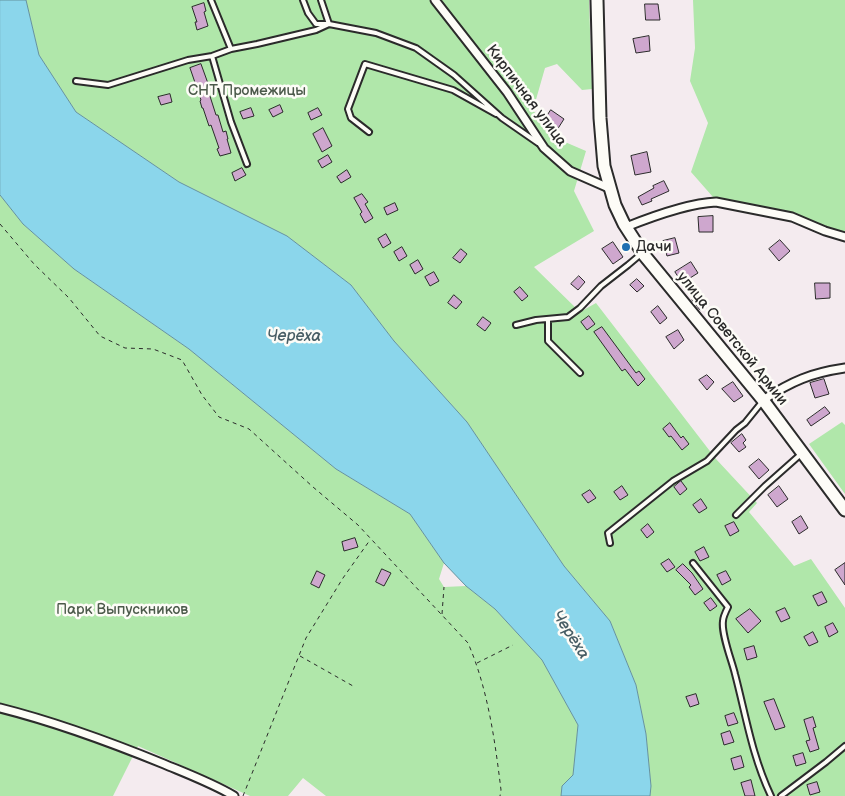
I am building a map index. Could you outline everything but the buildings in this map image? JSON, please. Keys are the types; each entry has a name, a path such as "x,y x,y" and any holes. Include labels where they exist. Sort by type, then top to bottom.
{"main road":[{"name":"улица Советской Армии","path":"597,0 600,118 604,166 615,204 626,227 643,252 763,400 845,510"}],"street":[{"name":"Кирпичная улица","path":"435,0 507,92 544,148 570,172 611,189"},
{"path":"626,227 704,203 716,202 792,218 825,232 845,237"},
{"path":"763,400 804,377 845,368"},
{"path":"0,708 42,718 120,746 225,790 234,796"}],"lane":[{"path":"211,0 231,48"},
{"path":"303,0 308,13 316,24 329,24 376,32 416,48 454,75 502,118"},
{"path":"321,0 329,24"},
{"path":"76,81 108,85 188,60 212,56 231,48 316,30 329,24"},
{"path":"212,56 231,122 247,164"},
{"path":"368,132 352,118 348,109 365,64 453,90 502,118 544,148"},
{"path":"516,325 536,320 568,317 580,308 601,286 643,252"},
{"path":"548,319 548,341 580,373"},
{"path":"610,544 608,533 673,481 707,461 745,423 763,400"},
{"path":"736,516 765,486 803,453"},
{"path":"693,563 728,607 723,622 747,730 763,779 771,796"},
{"path":"781,796 845,746"}],"path":[{"path":"0,224 34,264 70,298 100,336 125,348 153,349 182,360 202,395 219,417 250,428 312,487 358,525 468,644 477,663 495,739 501,790 500,796"},
{"path":"243,796 306,638 343,578 371,539"},
{"path":"442,615 444,587"},
{"path":"477,663 513,645"},
{"path":"299,655 354,686"}],"green space":[{"name":"СНТ Промежицы","path":"26,0 589,0 592,89 582,90 557,64 545,68 533,110 551,136 586,151 574,191 594,231 534,267 580,312 596,303 716,459 757,503 749,512 794,566 811,559 845,608 845,796 650,796 651,786 646,734 636,685 610,621 564,566 467,422 394,341 351,285 287,236 179,182 76,112 39,55"},
{"path":"693,0 845,0 845,233 804,221 720,205 691,172 708,123 690,81 695,48"},
{"name":"Парк Выпускников","path":"0,195 23,224 74,269 189,349 336,469 410,514 444,563 439,579 444,587 466,586 495,609 542,660 578,725 573,776 562,786 561,796 326,796 303,778 288,796 250,796 138,746 113,796 0,796"},
{"path":"842,422 845,425 845,494 809,444"}],"water":[{"name":"Черёха","path":"0,0 26,0 39,55 76,112 179,182 287,236 351,285 394,341 467,422 564,566 610,621 636,685 646,734 651,786 650,796 561,796 562,786 573,775 578,725 542,660 495,609 466,586 444,563 410,514 336,469 189,349 74,269 23,224 0,195"}],"place":[{"name":"Дачи","path":"626,247"}]}
